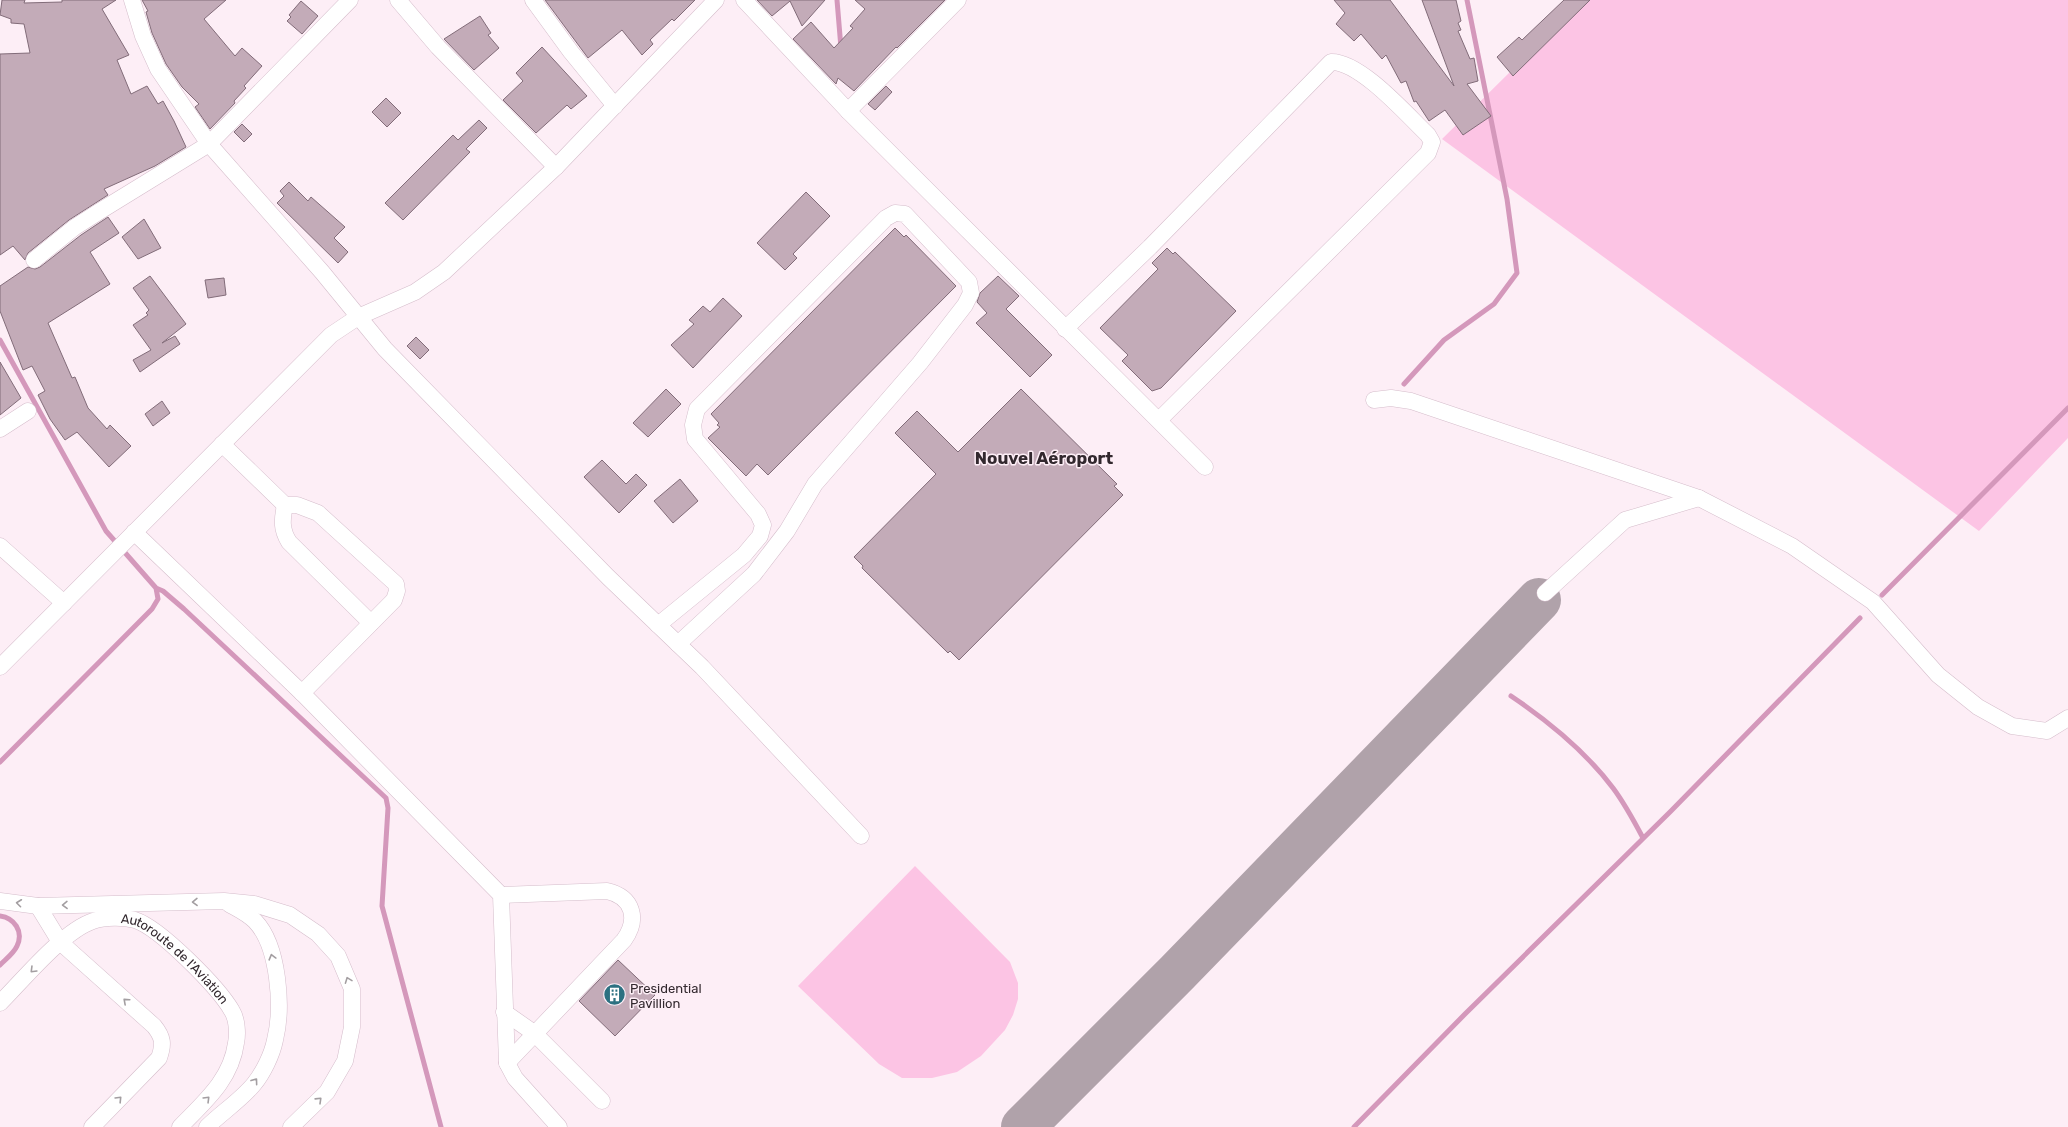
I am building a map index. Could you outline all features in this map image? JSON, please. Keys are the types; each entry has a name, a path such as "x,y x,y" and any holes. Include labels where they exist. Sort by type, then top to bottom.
{"street":[{"path":"132,0 143,36 158,69 209,144 322,272 385,349 608,577 678,644 861,836"},
{"path":"34,260 87,219 209,144 350,0"},
{"path":"398,0 438,47 556,166"},
{"path":"533,0 571,52 615,106"},
{"path":"0,667 331,335 358,317 415,292 444,272 556,166 716,0"},
{"path":"744,0 851,114 1205,467"},
{"path":"851,114 958,0"},
{"path":"1065,329 1150,247 1332,62 1340,62 1374,84 1428,135 1432,142 1428,153 1159,420"},
{"path":"658,625 744,555 760,536 763,525 758,514 696,439 693,425 697,409 886,218 895,213 905,214 969,282 971,293 966,305 920,363 815,484 787,531 754,574 678,644"},
{"path":"1374,400 1391,398 1411,401 1699,498 1792,546 1872,602 1938,676 1978,707 2012,726 2047,731 2068,718"},
{"path":"0,429 28,411"},
{"path":"222,444 285,505 297,505 318,513 396,584 397,591 394,600 302,693"},
{"path":"1545,593 1625,520 1699,498"},
{"path":"285,505 282,522 284,533 289,542 371,623"},
{"path":"134,532 302,693 501,895 507,1063 515,1078 559,1127"},
{"path":"0,546 64,603"},
{"path":"501,895 607,891 623,898 632,914 632,923 624,940 507,1063"},
{"path":"0,901 38,906 224,901 254,904 290,915 318,934 338,956 352,989 352,1028 345,1061 327,1092 291,1127"},
{"path":"206,1127 254,1084 264,1067 275,1041 279,1006 273,957 264,936 255,921 244,912 224,901"},
{"path":"38,906 60,942 154,1026 162,1036 163,1048 159,1058 92,1127"},
{"name":"Autoroute de l'Aviation","path":"0,1003 60,942 93,921 115,918 135,920 153,930 181,953 233,1011 237,1028 236,1043 230,1067 217,1089 180,1127"},
{"path":"504,1012 534,1033 602,1101"}],"shaded area":[{"path":"1583,0 2068,0 2068,438 1979,531 1442,139"},
{"path":"915,866 1010,962 1018,983 1018,999 1013,1015 1005,1030 981,1056 957,1072 932,1078 902,1078 879,1064 798,986"}],"building":[{"path":"2,0 25,0 24,3 62,2 62,0 116,0 102,9 129,55 117,60 131,94 147,86 158,104 163,101 186,147 155,166 104,189 108,195 69,220 28,253 25,260 13,246 0,255 0,54 30,53 24,24 11,23 11,19 0,15"},
{"path":"142,0 226,0 204,19 235,56 242,48 262,66 244,86 246,88 234,101 235,103 210,129 195,107 199,104 182,87 166,64 152,33 146,12 148,11"},
{"path":"545,0 695,0 674,21 672,19 650,40 653,44 642,55 622,30 588,58"},
{"path":"757,0 825,0 802,26 790,1 772,16"},
{"path":"855,0 945,0 897,48 896,47 854,91 838,78 836,84 793,39 811,22 834,48 853,28 850,26 865,9"},
{"path":"1334,0 1390,0 1454,86 1422,0 1456,0 1461,21 1458,23 1461,30 1458,31 1470,59 1474,58 1478,81 1467,84 1491,116 1463,135 1445,110 1429,121 1416,101 1414,102 1406,81 1401,83 1386,55 1382,59 1361,34 1354,41 1336,24 1345,13"},
{"path":"1564,0 1590,0 1513,76 1497,57 1519,37 1522,40"},
{"path":"301,1 318,16 302,34 287,21 291,17 289,15"},
{"path":"480,16 491,33 488,35 499,48 474,70 444,39"},
{"path":"542,47 587,96 571,109 567,105 536,133 503,100 523,81 516,73"},
{"path":"886,86 892,92 875,110 868,104"},
{"path":"386,98 401,113 387,127 372,112"},
{"path":"479,120 487,128 466,149 470,152 403,220 385,203 453,135 458,140"},
{"path":"242,124 252,134 244,142 234,132"},
{"path":"289,182 308,201 311,197 345,227 334,238 348,252 338,263 277,203 284,196 280,191"},
{"path":"806,192 830,216 793,254 797,258 785,270 757,243"},
{"path":"108,217 119,233 90,252 110,284 48,323 72,378 75,377 88,408 107,429 110,425 131,446 109,467 77,432 65,440 50,419 38,395 45,391 32,366 23,370 0,311 0,286 28,267 35,269 40,267 81,235"},
{"path":"144,219 161,248 138,259 122,237"},
{"path":"895,228 904,237 906,235 956,286 768,475 757,464 746,476 708,438 720,427 717,425 719,423 711,414"},
{"path":"1167,248 1173,254 1175,252 1236,311 1161,388 1152,391 1122,361 1128,355 1100,328 1158,269 1152,263"},
{"path":"150,276 186,324 162,343 175,336 180,344 140,372 133,360 151,350 133,325 148,315 146,313 149,310 133,288"},
{"path":"998,276 1019,296 1006,309 1052,355 1030,377 976,323 987,313 977,302 980,293"},
{"path":"224,278 226,295 208,298 205,280"},
{"path":"723,298 742,316 693,368 671,345 694,324 689,320 703,306 710,312"},
{"path":"416,337 429,350 420,359 407,346"},
{"path":"0,362 21,398 0,415"},
{"path":"666,389 681,404 648,437 633,423"},
{"path":"1021,389 1117,484 1114,486 1123,495 959,660 950,651 948,653 862,568 863,566 854,557 936,474 895,433 917,411 958,452"},
{"path":"162,401 170,413 153,426 145,414"},
{"path":"602,460 626,484 636,474 647,485 619,513 584,477"},
{"path":"680,479 698,501 673,523 654,501"},
{"name":"Presidential Pavillion","path":"618,960 655,995 615,1036 579,1001"}],"waterway":[{"path":"837,0 841,48"},
{"path":"1404,384 1444,340 1494,304 1517,273 1507,199 1467,0"},
{"path":"0,340 106,531 156,588 163,591 184,609 386,798 388,808 382,906 441,1127"},
{"path":"1882,595 2068,408"},
{"path":"0,762 152,609 158,599 156,588"},
{"path":"1354,1127 1465,1014 1671,811 1860,618"},
{"path":"1511,696 1566,738 1591,762 1617,794 1643,838"},
{"path":"0,916 10,919 16,926 19,935 16,949 0,965"}],"taxiway":[{"path":"1023,1127 1177,973 1539,600"}],"place":[{"name":"Presidential Pavillion","path":"614,995"}],"district":[{"name":"Nouvel Aéroport","path":"1044,458"}]}
